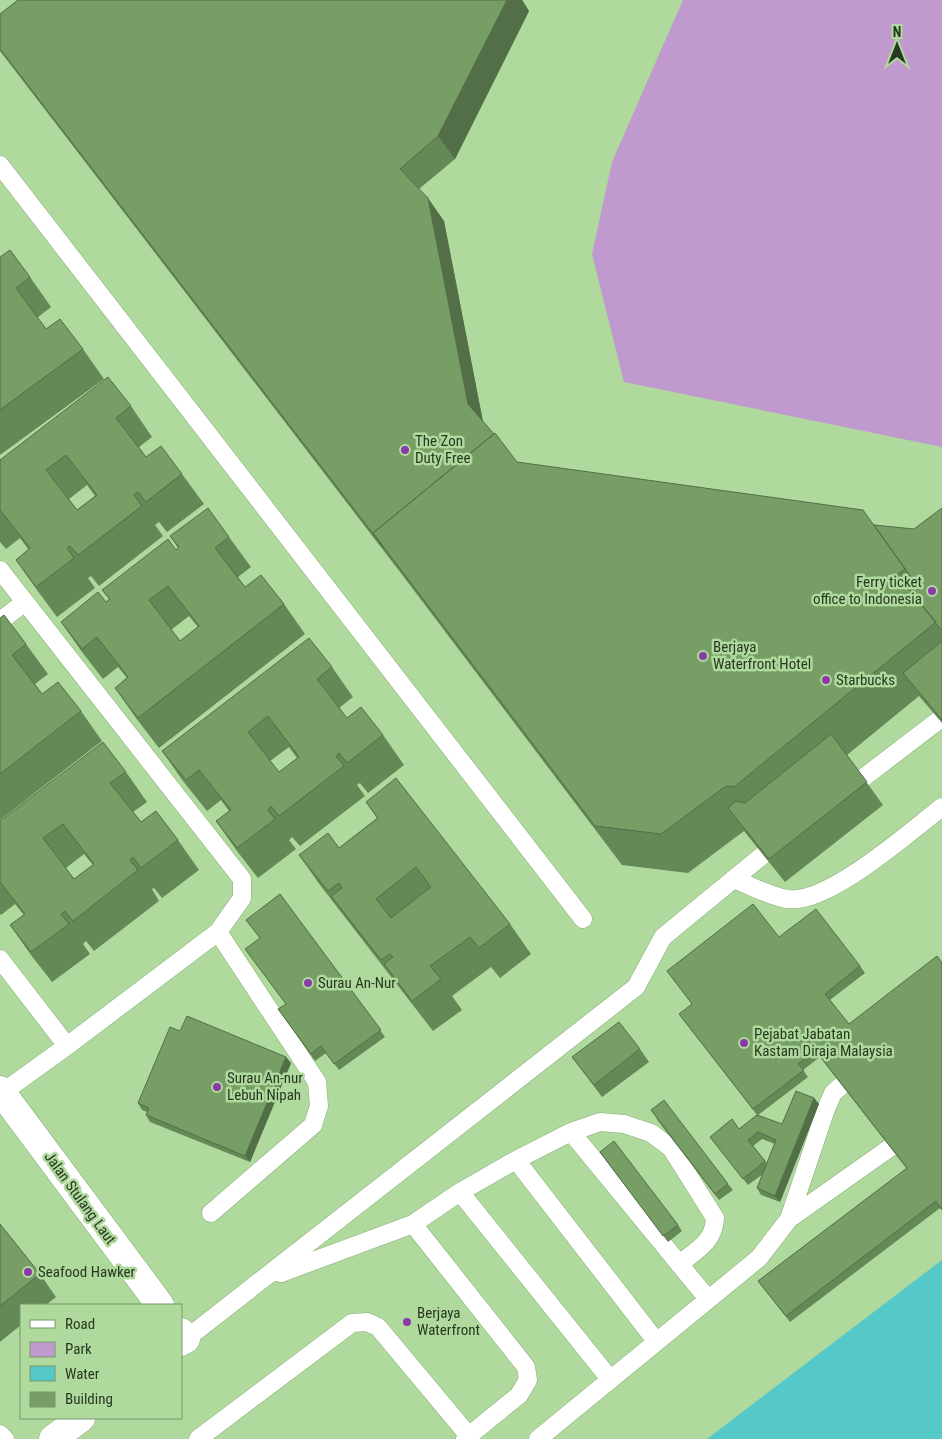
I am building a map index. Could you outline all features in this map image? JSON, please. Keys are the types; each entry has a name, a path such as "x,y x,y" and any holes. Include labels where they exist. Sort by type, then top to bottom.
{"street":[{"name":"Jalan Stulang Laut","path":"1,1091 159,1304"},
{"path":"53,1439 80,1419"}],"lane":[{"path":"0,165 583,919"},
{"path":"0,570 242,879 242,898 218,932 67,1046 1,1091"},
{"path":"0,621 25,602"},
{"path":"863,778 939,720"},
{"path":"733,880 787,899 811,896 839,884 942,807"},
{"path":"183,1338 266,1278 636,987 663,937 763,854"},
{"path":"211,1213 313,1124 319,1106 317,1082 218,932"},
{"path":"0,959 67,1046"},
{"path":"538,1439 759,1258 788,1219 826,1109 833,1093 842,1085"},
{"path":"266,1278 413,1224 460,1192 516,1160 571,1132 600,1122 624,1124 651,1133 671,1148 715,1218 715,1230 710,1240 679,1264"},
{"path":"571,1132 708,1299"},
{"path":"788,1219 890,1147"},
{"path":"516,1160 656,1341"},
{"path":"460,1192 610,1379"},
{"path":"198,1439 352,1324 367,1322 378,1327 467,1438 519,1395 528,1380 526,1367 413,1224"},
{"path":"0,1434 5,1439"}],"green space":[{"path":"683,0 942,0 942,447 624,382 592,254 612,162"}],"water":[{"path":"942,1260 942,1439 707,1439"}],"building":[{"path":"18,0 507,0 438,136 400,169 428,198 468,404 494,434 373,533 384,548 0,49 0,14"},
{"path":"10,250 30,277 16,288 46,329 60,319 83,349 0,410 0,257"},
{"path":"108,377 131,406 116,418 146,457 161,446 182,474 146,502 138,492 134,495 142,506 78,555 70,546 67,548 74,558 36,587 16,560 30,548 0,510 0,460","holes":["66,455 97,495 77,510 46,470"]},
{"name":"Berjaya Waterfront Hotel","path":"495,433 517,462 863,510 905,569 897,575 936,622 734,787 726,786 661,834 595,826 373,533"},
{"path":"208,508 229,537 215,548 245,587 261,575 284,604 138,718 115,688 128,677 97,637 82,649 61,622 98,592 106,602 110,599 102,590 168,539 176,550 179,547 170,536","holes":["168,586 199,626 180,641 149,600"]},
{"path":"942,508 942,631 909,589 916,584 874,525 914,529"},
{"path":"4,615 26,644 12,655 42,694 58,682 81,711 0,774 0,618"},
{"path":"309,638 332,667 317,679 347,718 361,707 383,735 347,763 339,753 336,756 344,766 279,816 271,806 268,810 275,819 237,848 216,821 231,810 199,770 186,780 162,751","holes":["268,716 299,757 279,772 248,732"]},
{"path":"942,641 942,720 903,673"},
{"path":"831,734 867,782 769,859 728,808 736,801 745,803"},
{"path":"103,742 126,772 110,783 141,822 156,811 178,840 141,868 133,857 130,860 138,870 73,921 65,911 61,914 69,924 31,952 10,925 25,914 0,882 0,821","holes":["63,824 94,864 74,879 43,838"]},
{"path":"396,778 510,924 479,948 470,937 430,966 441,979 412,1001 384,964 393,957 390,954 381,960 331,896 342,888 339,883 328,891 299,855 328,833 339,848 378,818 366,802","holes":["416,867 431,887 391,918 376,899"]},
{"name":"Surau An-Nur","path":"280,894 381,1030 334,1064 321,1046 311,1054 278,1009 286,1004 245,949 260,938 246,920"},
{"path":"753,904 779,937 816,909 860,966 825,994 849,1024 937,956 942,963 942,1210 936,1201 786,1316 758,1281 907,1168 815,1050 798,1064 804,1070 753,1109 679,1014 692,1004 667,971"},
{"name":"Surau An-nur Lebuh Nipah","path":"187,1016 286,1057 245,1156 146,1115 149,1108 138,1103 170,1027 180,1031"},
{"path":"619,1022 640,1049 594,1085 572,1057"},
{"path":"796,1091 814,1098 775,1196 757,1188 776,1140 758,1132 748,1140 765,1161 743,1179 710,1137 732,1119 739,1129 757,1115 782,1124"},
{"path":"664,1100 728,1184 715,1194 651,1110"},
{"path":"614,1141 678,1225 663,1236 600,1152"},
{"path":"0,1224 40,1274 0,1306"}],"place":[{"name":"The Zon Duty Free","path":"405,450"},
{"name":"Ferry ticket office to Indonesia","path":"932,591"},
{"name":"Berjaya Waterfront Hotel","path":"703,656"},
{"name":"Starbucks","path":"826,680"},
{"name":"Surau An-Nur","path":"308,983"},
{"name":"Pejabat Jabatan Kastam Diraja Malaysia","path":"744,1043"},
{"name":"Surau An-nur Lebuh Nipah","path":"217,1087"},
{"name":"Seafood Hawker","path":"28,1272"},
{"name":"Berjaya Waterfront","path":"407,1322"}]}
